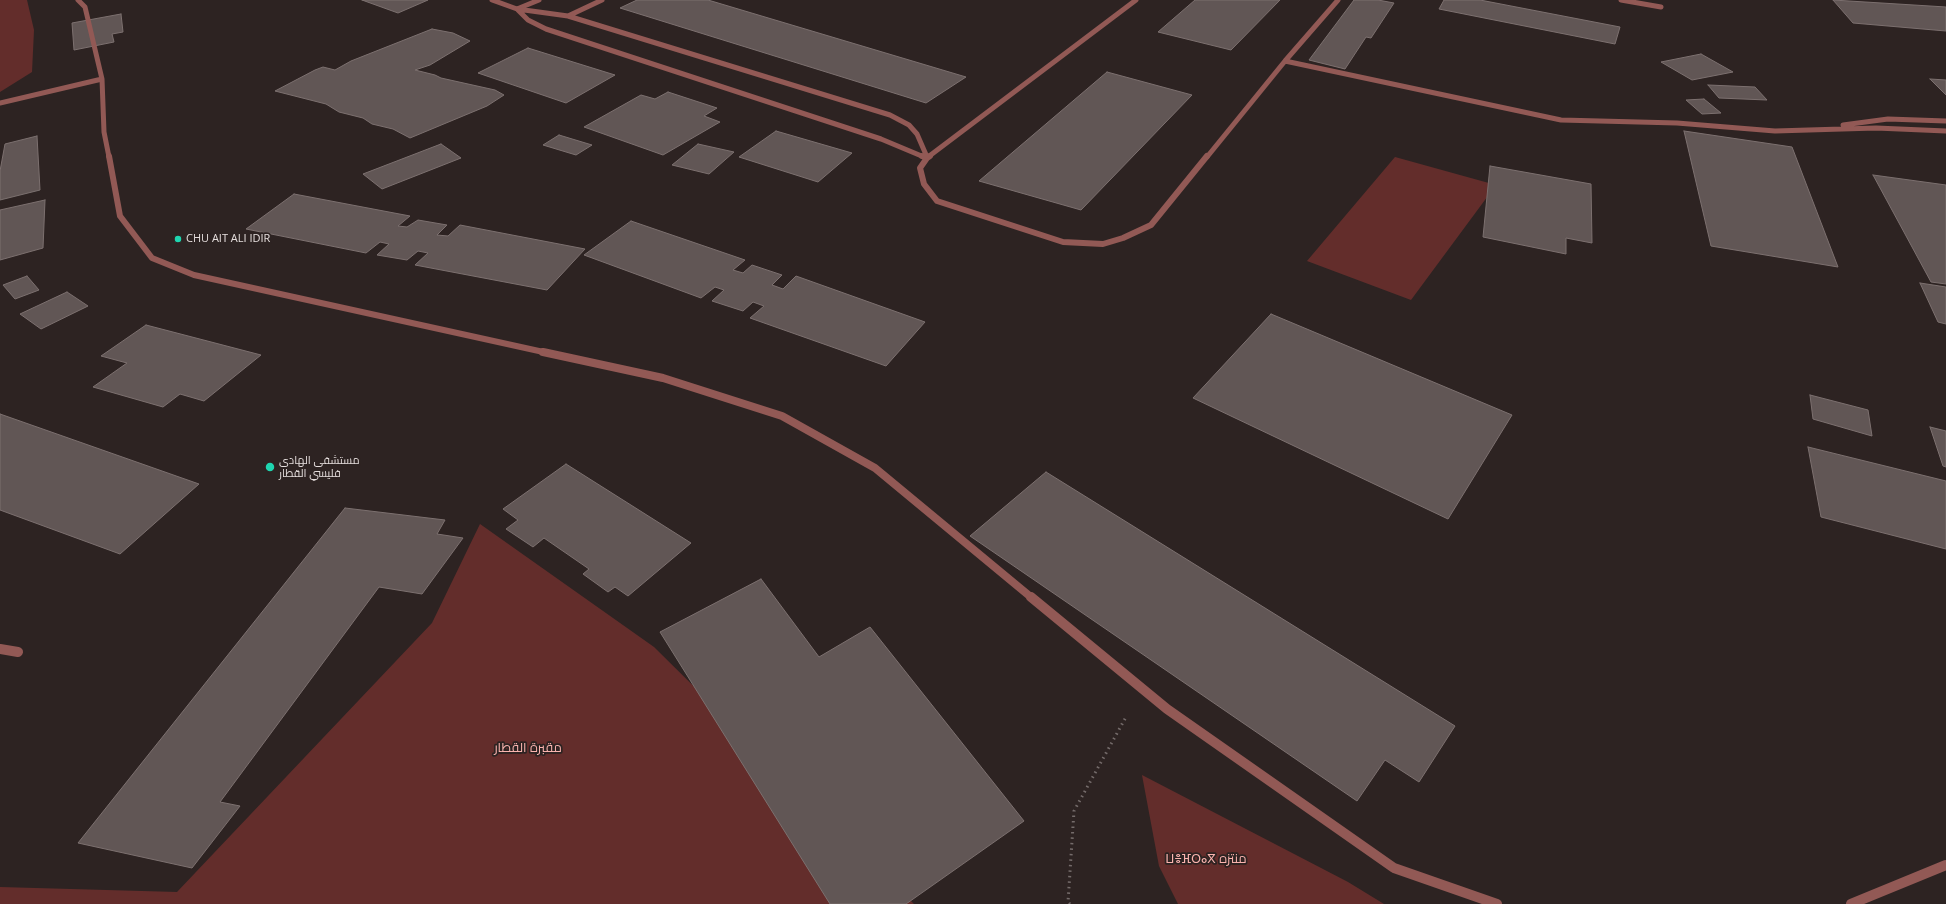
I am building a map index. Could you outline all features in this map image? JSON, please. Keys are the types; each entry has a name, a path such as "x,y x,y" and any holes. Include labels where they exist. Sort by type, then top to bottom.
{"street":[{"path":"78,0 85,7 102,79 104,132 120,216 152,258 194,275 663,378 782,416 875,468 1167,709 1394,868 1497,904"},
{"path":"492,0 517,9 568,16 890,115 908,125 917,134 927,158"},
{"path":"517,9 539,0"},
{"path":"568,16 602,0"},
{"path":"1136,0 927,158 920,168 924,184 937,201 1063,242 1103,244 1123,238 1151,224 1285,61 1338,0"},
{"path":"1621,0 1661,7"},
{"path":"517,9 528,20 546,29 881,139 927,158"},
{"path":"1285,61 1561,120 1677,123 1746,130 1798,132 1876,128 1946,131"},
{"path":"0,103 102,79"},
{"path":"1798,132 1888,119 1946,121"},
{"path":"0,649 18,652"},
{"path":"1851,904 1946,865"}],"path":[{"path":"1070,904 1068,902 1074,811 1142,689"}],"green space":[{"path":"0,0 27,0 34,30 32,72 0,92"},
{"path":"1395,157 1496,185 1411,300 1307,261"},
{"name":"مقبرة القطار","path":"480,524 654,647 914,904 0,904 0,887 177,892 432,623"},
{"name":"ⵡⴻⴼⵔⴰⴳ منتزه","path":"1142,775 1348,882 1384,904 1178,904 1159,866"}],"building":[{"path":"362,0 428,0 398,13"},
{"path":"637,0 708,0 966,77 926,103 620,8"},
{"path":"1195,0 1280,0 1231,50 1158,32"},
{"path":"1354,0 1378,0 1394,3 1371,38 1366,37 1345,69 1309,60"},
{"path":"1444,0 1480,0 1620,27 1615,44 1439,9"},
{"path":"1833,0 1946,7 1946,31 1853,23"},
{"path":"121,14 123,32 112,34 114,42 74,50 72,23"},
{"path":"432,29 453,33 470,41 430,65 415,70 441,78 495,90 504,95 487,106 410,138 393,129 372,124 363,118 339,112 326,104 275,91 315,70 323,67 335,70 351,61"},
{"path":"528,48 615,75 566,103 478,73"},
{"path":"1701,54 1733,72 1692,80 1661,62"},
{"path":"1107,72 1192,95 1081,210 979,181"},
{"path":"1930,79 1946,80 1946,95"},
{"path":"1708,85 1755,87 1767,100 1719,98"},
{"path":"668,92 717,108 704,116 720,122 663,155 584,127 641,95 655,99"},
{"path":"1704,99 1721,113 1702,114 1686,100"},
{"path":"776,131 852,153 818,182 739,157"},
{"path":"1684,131 1792,147 1838,267 1711,246"},
{"path":"559,135 592,145 576,155 543,145"},
{"path":"37,136 40,190 0,200 0,171 5,144"},
{"path":"441,144 461,158 382,189 363,174"},
{"path":"698,144 734,152 709,174 672,165"},
{"path":"1490,166 1591,184 1592,243 1566,238 1566,254 1483,237"},
{"path":"1873,175 1946,185 1946,284 1931,282"},
{"path":"294,194 410,216 398,226 407,227 418,220 447,225 437,235 448,236 460,225 585,249 547,290 415,265 428,253 418,251 407,260 377,255 389,244 380,242 366,253 246,229"},
{"path":"45,200 43,248 0,260 0,210"},
{"path":"631,221 745,260 733,270 743,273 752,265 782,275 772,285 783,289 796,276 925,322 886,366 750,318 764,306 753,302 743,311 712,301 724,290 715,287 701,298 584,255"},
{"path":"27,276 39,290 15,299 3,285"},
{"path":"1920,283 1946,287 1946,324 1938,322"},
{"path":"67,292 88,306 41,329 20,314"},
{"path":"1271,314 1512,415 1448,519 1193,398"},
{"path":"146,325 261,355 204,401 180,394 163,407 93,387 127,363 101,356"},
{"path":"1810,395 1868,410 1872,436 1813,419"},
{"path":"0,414 199,484 120,554 0,510"},
{"path":"1930,427 1946,431 1946,467 1943,466"},
{"path":"1808,447 1946,481 1946,549 1821,517"},
{"path":"566,464 691,543 628,596 615,587 608,592 583,574 589,569 544,538 533,547 506,529 518,520 503,509"},
{"path":"1046,472 1455,726 1419,782 1385,760 1357,801 970,536"},
{"path":"345,508 445,520 437,534 463,538 422,594 379,587 220,802 240,806 192,868 78,843"},
{"path":"761,579 819,657 870,627 1024,821 906,904 830,904 660,632"}],"place":[{"name":"CHU AIT ALI IDIR","path":"178,239"},
{"name":"مستشفى الهادي فليسي القطار","path":"270,467"}]}
